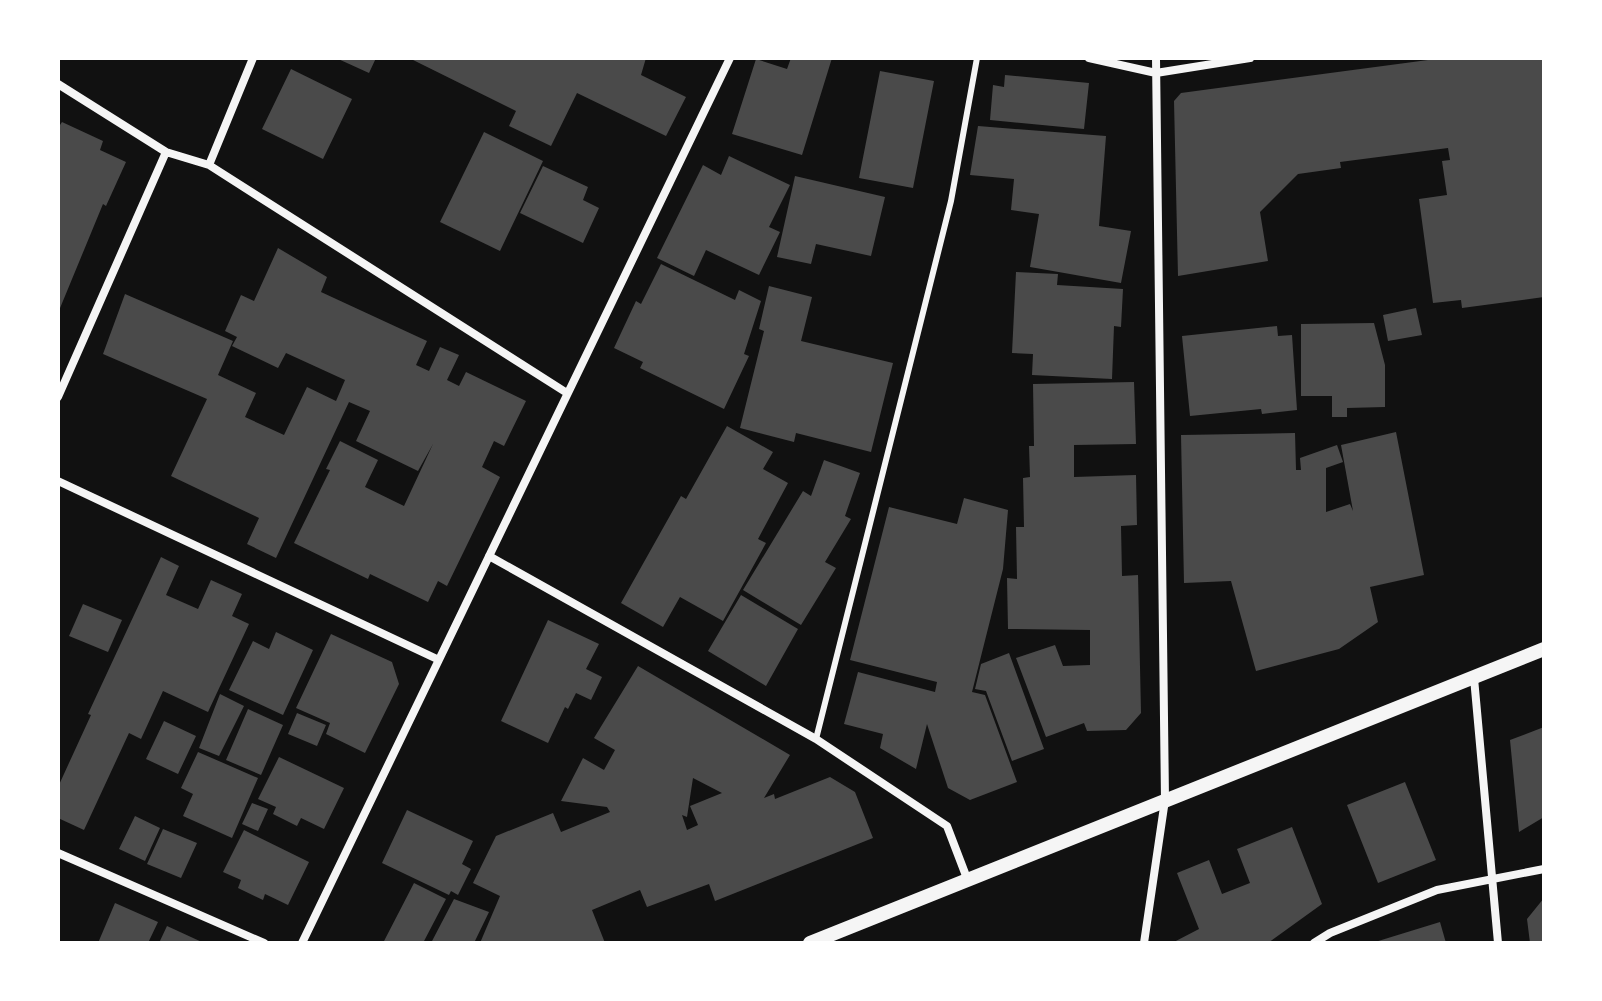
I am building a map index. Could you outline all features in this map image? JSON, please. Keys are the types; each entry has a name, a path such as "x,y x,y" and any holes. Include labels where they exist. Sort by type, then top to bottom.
{"street":[{"path":"209,165 253,58"},
{"path":"302,943 730,58"},
{"path":"1089,58 1156,73 1250,58"},
{"path":"1144,943 1165,800 1156,58"},
{"path":"58,84 166,152 209,165 567,393"},
{"path":"58,397 166,152"},
{"path":"58,481 437,659"},
{"path":"489,556 816,739 947,826 968,881"},
{"path":"810,943 1544,649"},
{"path":"1474,678 1498,943"},
{"path":"58,853 264,943"},
{"path":"1314,943 1330,933 1437,890 1492,882 1544,869"}],"lane":[{"path":"816,739 951,201 977,58"}],"building":[{"path":"336,58 376,58 369,73"},
{"path":"409,58 646,58 641,75 686,97 666,136 577,93 551,146 509,126 516,111"},
{"path":"791,58 832,58 802,155 732,134 756,59 787,69"},
{"path":"1443,58 1544,58 1544,297 1462,308 1461,300 1433,303 1419,199 1447,195 1442,161 1450,160 1448,148 1340,162 1341,168 1298,174 1260,212 1268,261 1178,276 1174,101 1181,93"},
{"path":"291,69 352,99 323,159 262,129"},
{"path":"880,71 934,81 913,188 859,178"},
{"path":"1005,75 1089,83 1084,129 990,120 993,85 1004,87"},
{"path":"62,122 103,141 100,150 126,162 106,206 103,204 58,313 58,128"},
{"path":"978,126 1106,136 1099,226 1131,231 1121,283 1030,267 1039,214 1011,210 1014,179 970,175"},
{"path":"484,132 543,161 500,251 440,222"},
{"path":"729,156 790,185 769,227 780,232 759,275 706,250 694,276 657,258 703,165 721,175"},
{"path":"543,166 588,187 583,200 599,208 583,243 520,213"},
{"path":"795,176 885,197 871,256 816,244 811,264 777,257"},
{"path":"278,248 327,277 321,292 427,341 416,365 429,371 440,347 459,355 447,380 459,386 466,372 526,401 504,446 494,441 482,467 500,477 447,586 438,581 428,602 370,574 368,579 294,543 330,470 326,469 340,441 378,460 365,487 404,506 433,444 418,471 356,441 370,411 349,402 276,558 247,544 259,518 171,476 207,399 103,354 125,294 233,341 218,375 256,393 245,417 284,435 307,387 336,401 345,380 286,353 278,368 232,346 237,337 225,331 241,295 254,301"},
{"path":"661,264 735,300 739,290 761,301 744,354 749,356 724,409 640,368 643,362 614,348 636,301 641,304"},
{"path":"1016,272 1058,274 1057,285 1123,289 1121,327 1114,326 1112,379 1032,375 1033,354 1012,353"},
{"path":"769,286 812,297 801,341 893,363 871,452 796,433 794,442 740,428 764,331 759,329"},
{"path":"1416,308 1422,335 1388,341 1383,315"},
{"path":"1374,323 1385,365 1385,407 1347,408 1347,417 1332,417 1332,396 1301,396 1301,324"},
{"path":"1277,326 1278,336 1292,335 1297,410 1262,414 1261,409 1190,416 1182,336"},
{"path":"1134,382 1136,444 1074,445 1074,477 1136,475 1137,525 1121,526 1122,576 1138,575 1141,713 1126,730 1087,731 1084,723 1046,737 1016,658 1055,645 1063,666 1090,665 1090,630 1008,629 1007,578 1017,579 1016,527 1024,527 1023,478 1030,477 1029,446 1034,446 1033,384"},
{"path":"727,426 773,452 763,469 788,483 758,539 766,543 723,621 680,597 663,627 621,603 681,496 686,499"},
{"path":"1396,432 1424,575 1370,587 1378,622 1339,649 1256,671 1231,581 1184,583 1181,435 1295,433 1296,470 1301,470 1300,458 1337,445 1343,462 1326,468 1326,512 1350,504 1353,511 1341,445"},
{"path":"824,460 860,473 845,516 851,519 825,562 836,568 801,625 743,590 803,491 811,496"},
{"path":"964,498 1008,510 1003,569 972,692 985,695 1017,782 970,800 948,788 927,724 916,769 880,748 883,734 844,724 858,672 935,692 937,682 850,660 889,507 957,524"},
{"path":"161,557 179,566 166,595 198,609 211,580 242,594 232,616 249,624 208,712 163,691 141,739 129,733 84,830 58,818 58,787 91,715 88,714"},
{"path":"741,595 798,629 766,686 708,651"},
{"path":"83,604 122,620 108,652 69,636"},
{"path":"548,620 599,644 586,669 602,677 591,700 576,693 568,709 565,707 548,743 501,721"},
{"path":"276,632 313,650 283,715 229,690 253,641 269,649"},
{"path":"331,634 392,662 399,684 365,753 326,734 330,723 296,708"},
{"path":"1009,653 1044,749 1012,761 986,691 975,689 981,664"},
{"path":"638,666 790,755 764,798 774,794 775,799 830,777 855,792 873,838 715,901 709,884 647,907 640,890 592,910 605,943 480,943 500,896 473,883 496,836 553,813 561,832 610,812 607,807 561,801 583,758 604,770 615,750 594,738","holes":["693,778 722,793 690,806 698,825 687,830 682,815 687,817"]},
{"path":"220,694 244,706 219,756 199,748"},
{"path":"248,709 283,725 261,775 226,760"},
{"path":"297,713 326,725 317,746 288,734"},
{"path":"164,721 196,736 178,774 146,759"},
{"path":"1544,727 1544,817 1519,832 1510,740"},
{"path":"198,752 258,778 232,838 183,816 193,794 181,788"},
{"path":"279,757 344,788 324,829 301,818 297,826 273,814 276,807 258,799"},
{"path":"1405,782 1436,860 1378,883 1347,805"},
{"path":"252,803 268,809 258,831 242,824"},
{"path":"407,810 473,841 462,864 471,869 458,895 451,891 449,895 382,863"},
{"path":"135,816 160,828 145,861 119,849"},
{"path":"1292,827 1322,904 1268,943 1172,943 1199,929 1177,873 1209,860 1222,894 1250,883 1237,849"},
{"path":"163,829 197,843 181,878 147,864"},
{"path":"244,830 309,862 288,905 265,894 263,900 238,888 241,880 223,872"},
{"path":"414,883 446,899 423,943 383,943"},
{"path":"1544,898 1544,943 1530,943 1527,919"},
{"path":"454,899 489,912 474,943 431,943"},
{"path":"115,903 158,922 148,943 98,943"},
{"path":"1440,922 1446,943 1375,943 1375,942"},
{"path":"167,926 204,943 159,943"}]}
